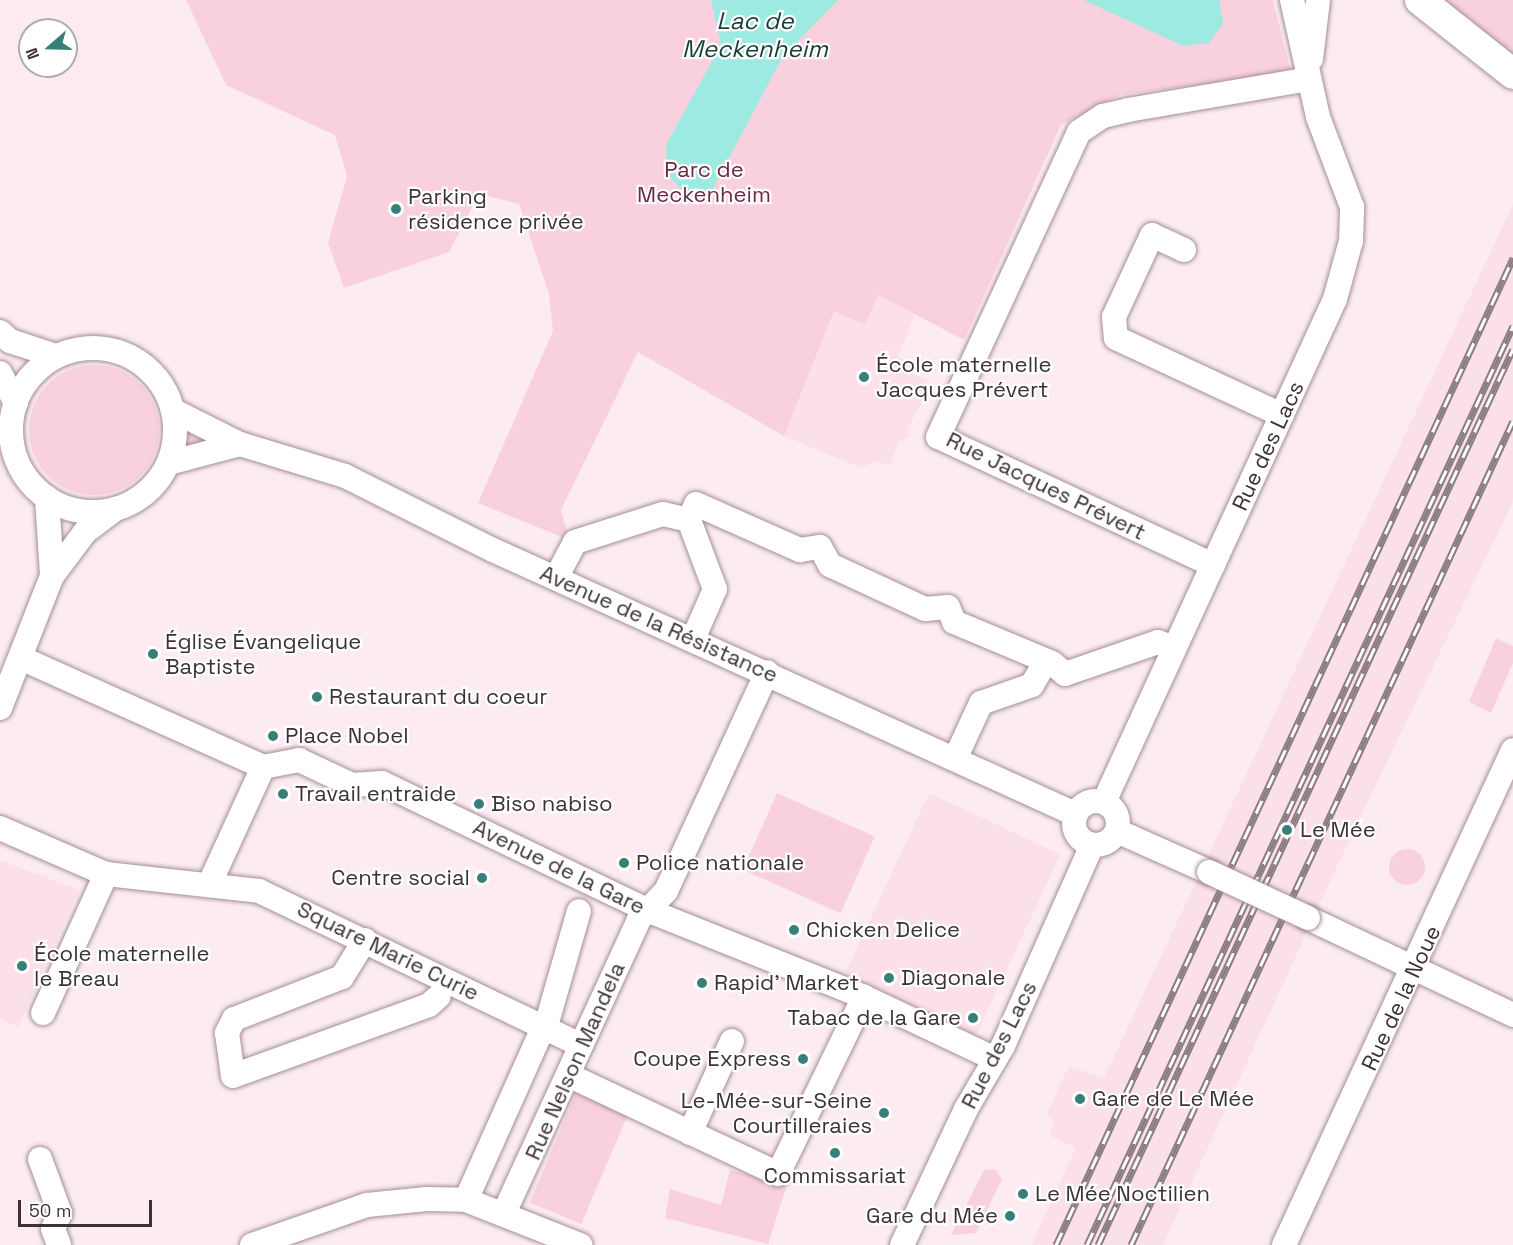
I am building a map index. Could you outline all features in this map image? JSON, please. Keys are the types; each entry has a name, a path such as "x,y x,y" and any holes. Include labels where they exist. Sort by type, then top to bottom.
{"main road":[{"path":"1420,0 1513,74"}],"street":[{"name":"Rue des Lacs","path":"1104,802 1335,299 1351,241 1352,207 1309,79 1292,0"},
{"name":"Rue des Lacs","path":"1309,79 1318,0"},
{"name":"Rue Jacques Prévert","path":"1213,565 938,437 1079,132 1103,116 1128,110 1309,79"},
{"path":"1184,250 1152,235 1114,317 1116,338 1282,415"},
{"path":"0,332 10,341 56,356"},
{"path":"0,708 23,659 52,576 85,532 116,509 131,504 156,483 169,463 174,411 152,372 131,357 107,348 56,356 39,368 16,403 11,429 15,455 47,498 68,508 116,509"},
{"path":"0,373 16,403"},
{"name":"Avenue de la Résistance","path":"174,411 240,444 333,470 557,576 1075,814"},
{"path":"169,463 240,444"},
{"path":"47,498 52,576"},
{"path":"557,576 575,542 663,514 693,512 800,550 820,547 830,565 925,609 940,604 954,622 1044,664 1052,663 1065,674 1158,642 1174,648"},
{"path":"693,512 714,589 693,639"},
{"path":"23,659 263,767 219,886"},
{"path":"954,759 981,703 1032,685 1044,664"},
{"name":"Rue Nelson Mandela","path":"504,1213 581,1045 647,910 666,891 767,672"},
{"name":"Rue de la Noue","path":"1284,1245 1416,969 1512,755"},
{"name":"Avenue de la Gare","path":"263,767 299,760 352,785 382,783 647,910 864,997 995,1059"},
{"path":"1104,802 1115,811 1117,831 1107,842 1092,844 1076,832 1075,814 1085,804 1104,802"},
{"name":"Square Marie Curie","path":"0,828 106,874 219,886 294,904 366,940 546,1022 581,1045"},
{"path":"1117,831 1513,1015"},
{"name":"Rue des Lacs","path":"902,1245 995,1059 1092,844"},
{"path":"43,1013 106,874"},
{"path":"466,1200 546,1022 579,911"},
{"path":"366,940 342,976 234,1019 227,1033 233,1076 429,1005 439,996"},
{"path":"568,1075 778,1174 864,997"},
{"path":"690,1133 732,1041"},
{"path":"40,1159 60,1213 53,1229 59,1245"},
{"path":"252,1245 367,1205 466,1200 504,1213 580,1245"}],"shaded area":[{"path":"1513,204 1513,502 1353,832 1163,1245 1031,1245 1076,1148 1049,1135 1055,1122 1047,1113 1069,1066 1104,1078"},
{"name":"École maternelle Jacques Prévert","path":"878,295 915,315 898,357 914,365 910,372 932,383 907,430 910,437 899,441 889,466 877,461 861,468 784,436 834,311"},
{"path":"929,793 1060,854 976,1035 845,973"},
{"name":"École maternelle le Breau","path":"0,860 79,890 18,1027 0,1019"}],"green space":[{"name":"Parc de Meckenheim","path":"186,0 1273,0 1291,73 1120,95 1061,125 964,340 878,295 865,325 834,311 784,436 638,352 561,510 567,532 562,537 478,503 553,331 549,294 519,204 479,194 449,252 344,288 328,243 347,176 335,135 226,85"},
{"path":"1441,0 1513,0 1513,55"},
{"path":"94,365 119,370 140,384 154,405 159,430 154,455 140,476 119,490 94,495 69,490 48,476 34,455 29,430 34,405 48,384 69,370"},
{"path":"183,422 228,443 180,456"},
{"path":"1496,638 1513,646 1513,663 1491,713 1469,702"},
{"path":"777,793 875,837 841,913 743,870"},
{"path":"1407,849 1420,854 1425,867 1420,880 1407,885 1394,880 1389,867 1394,854"},
{"path":"577,1091 629,1113 581,1224 530,1202"},
{"path":"995,1169 1002,1179 976,1233 951,1235 984,1170"},
{"path":"730,1170 787,1185 768,1244 665,1218 670,1189 721,1205"}],"water":[{"name":"Lac de Meckenheim","path":"711,0 838,0 783,56 711,192 693,203 665,171 667,143 721,45"},
{"path":"1084,0 1219,0 1223,23 1209,43 1183,46"}],"railway":[{"path":"1056,1245 1513,258"},
{"path":"1087,1245 1513,326"},
{"path":"1098,1245 1513,349"},
{"path":"1131,1245 1513,421"}],"place":[{"name":"Parking résidence privée","path":"396,209"},
{"name":"École maternelle Jacques Prévert","path":"864,377"},
{"name":"Église Évangelique Baptiste","path":"153,654"},
{"name":"Restaurant du coeur","path":"317,697"},
{"name":"Place Nobel","path":"273,736"},
{"name":"Travail entraide","path":"283,794"},
{"name":"Biso nabiso","path":"479,804"},
{"name":"Le Mée","path":"1287,830"},
{"name":"Police nationale","path":"624,863"},
{"name":"Centre social","path":"482,878"},
{"name":"Chicken Delice","path":"794,930"},
{"name":"École maternelle le Breau","path":"22,966"},
{"name":"Diagonale","path":"889,978"},
{"name":"Rapid’ Market","path":"702,983"},
{"name":"Tabac de la Gare","path":"973,1018"},
{"name":"Coupe Express","path":"803,1059"},
{"name":"Gare de Le Mée","path":"1080,1099"},
{"name":"Le-Mée-sur-Seine Courtilleraies","path":"884,1113"},
{"name":"Commissariat","path":"835,1153"},
{"name":"Le Mée Noctilien","path":"1023,1194"},
{"name":"Gare du Mée","path":"1010,1216"}]}
